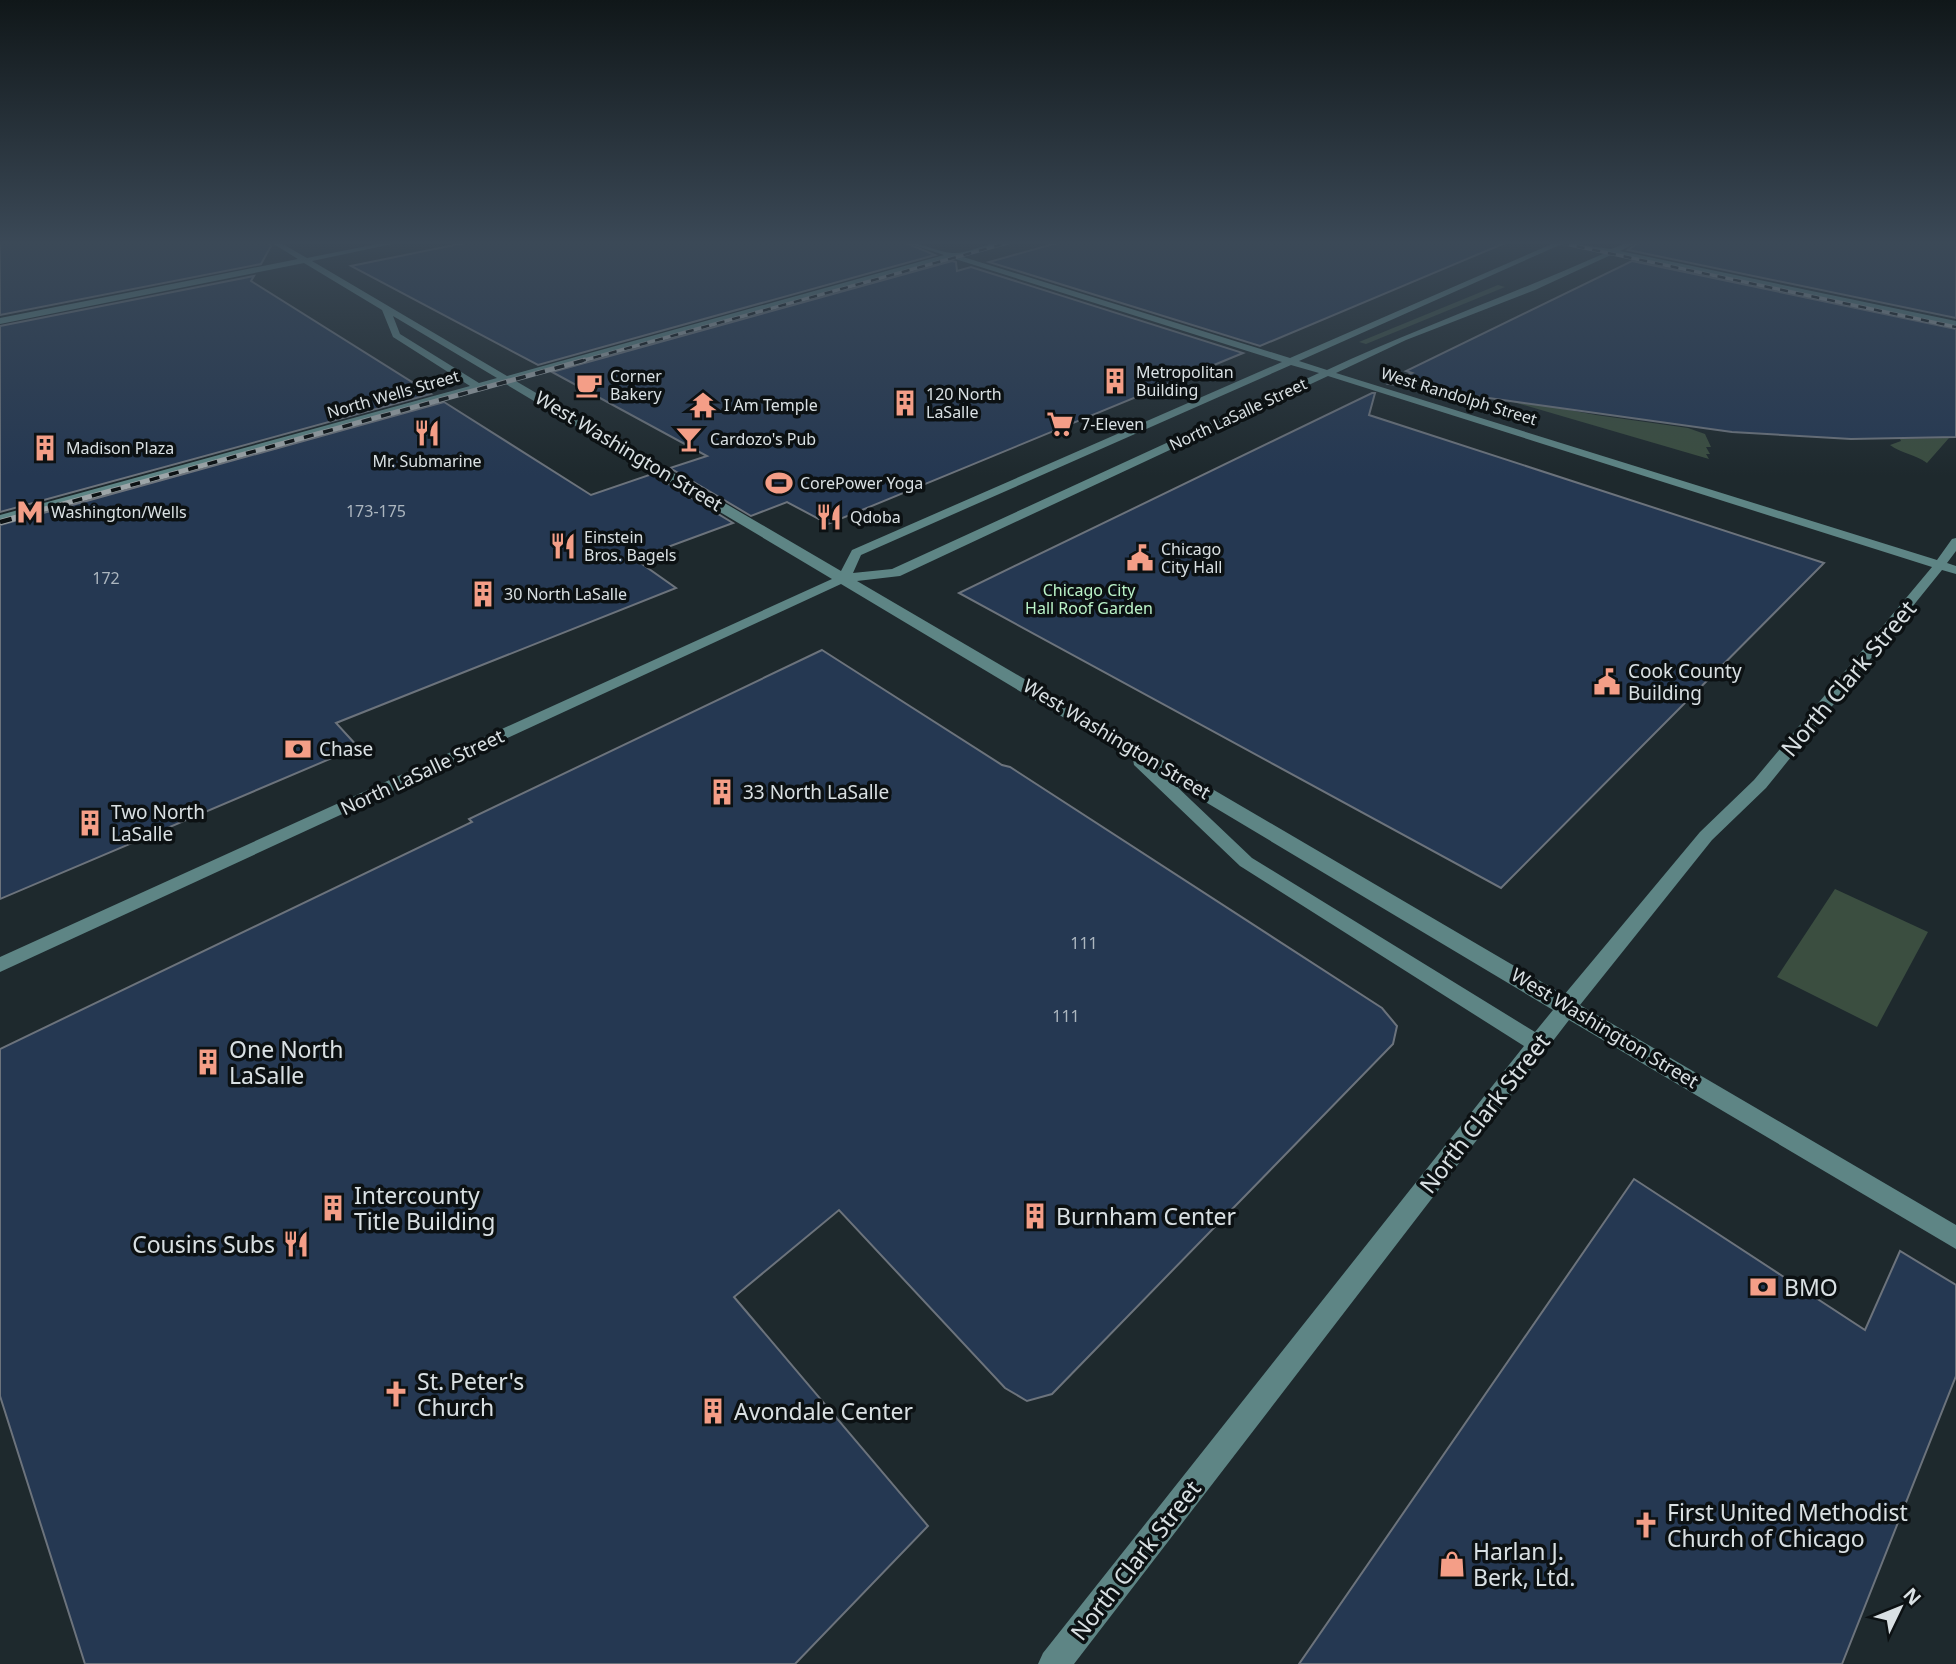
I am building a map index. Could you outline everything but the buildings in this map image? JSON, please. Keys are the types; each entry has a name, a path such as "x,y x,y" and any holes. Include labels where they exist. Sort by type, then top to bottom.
{"main road":[{"path":"391,321 396,335 478,387"},
{"name":"West Washington Street","path":"409,321 1956,1238"},
{"name":"North Wells Street","path":"0,519 718,321"},
{"name":"West Randolph Street","path":"1160,321 1956,570"},
{"name":"North LaSalle Street","path":"844,579 856,553 1382,321"},
{"name":"North LaSalle Street","path":"0,965 844,579 895,573 1442,321"},
{"name":"North Clark Street","path":"1054,1664 1568,1006 1706,836 1760,783 1956,542"},
{"path":"1116,738 1246,862 1538,1044"}],"green space":[{"path":"1411,321 1423,321 1366,344 1359,342"},
{"path":"1493,396 1688,428 1705,434 1711,447 1706,447 1710,454 1706,454 1709,459"},
{"path":"1949,438 1927,463 1890,445 1901,441 1900,439"},
{"path":"1835,889 1928,932 1877,1027 1777,977"}],"railway":[{"path":"578,362 727,321"},
{"path":"1926,321 1956,327"},
{"path":"34,512 585,360"},
{"path":"0,522 41,511"}],"place":[{"name":"Metropolitan Building","path":"1115,381"},
{"name":"Corner Bakery","path":"589,385"},
{"name":"120 North LaSalle","path":"905,403"},
{"name":"I Am Temple","path":"703,405"},
{"name":"7-Eleven","path":"1060,424"},
{"name":"Mr. Submarine","path":"427,433"},
{"name":"Cardozo's Pub","path":"689,439"},
{"name":"Madison Plaza","path":"45,448"},
{"name":"CorePower Yoga","path":"779,483"},
{"name":"Washington/Wells","path":"30,512"},
{"name":"Qdoba","path":"829,517"},
{"name":"Einstein Bros. Bagels","path":"563,546"},
{"name":"Chicago City Hall","path":"1140,558"},
{"name":"30 North LaSalle","path":"483,594"},
{"name":"Cook County Building","path":"1607,682"},
{"name":"Chase","path":"298,749"},
{"name":"33 North LaSalle","path":"722,792"},
{"name":"Two North LaSalle","path":"90,823"},
{"name":"One North LaSalle","path":"208,1062"},
{"name":"Intercounty Title Building","path":"333,1208"},
{"name":"Burnham Center","path":"1035,1216"},
{"name":"Cousins Subs","path":"296,1244"},
{"name":"BMO","path":"1763,1287"},
{"name":"St. Peter's Church","path":"396,1394"},
{"name":"Avondale Center","path":"713,1411"},
{"name":"First United Methodist Church of Chicago","path":"1646,1525"},
{"name":"Harlan J. Berk, Ltd.","path":"1452,1564"}],"park label":[{"name":"Chicago City Hall Roof Garden","path":"1089,599"}]}
